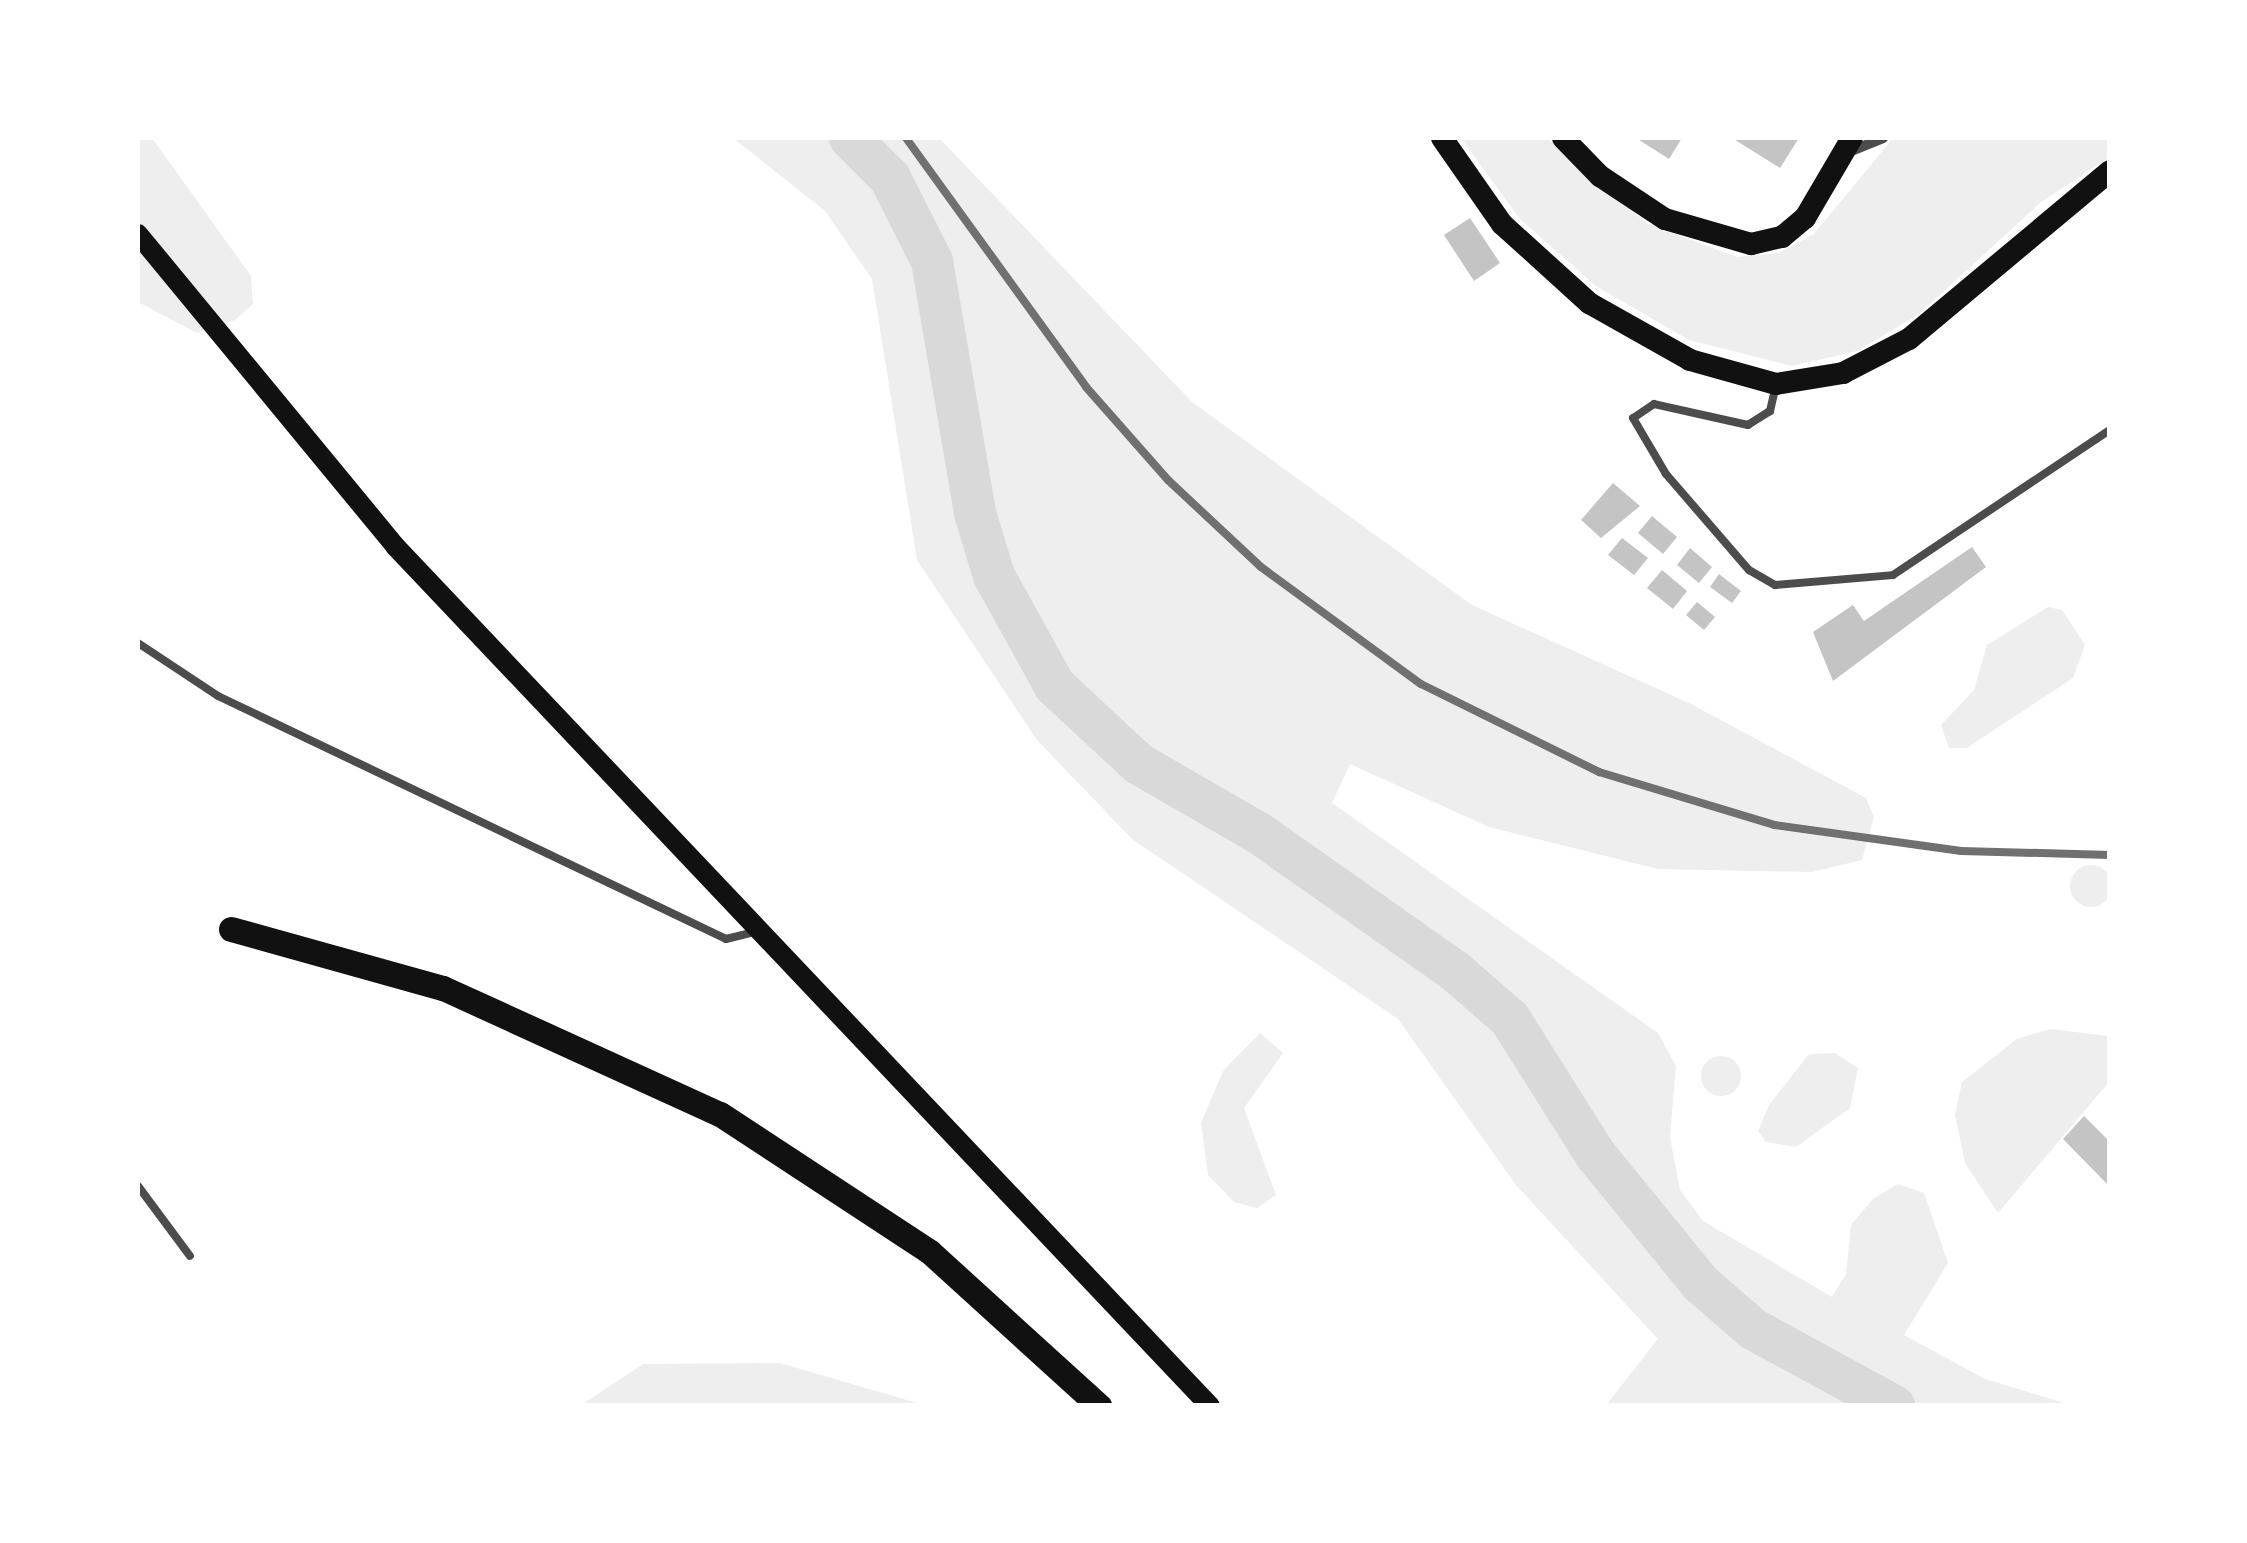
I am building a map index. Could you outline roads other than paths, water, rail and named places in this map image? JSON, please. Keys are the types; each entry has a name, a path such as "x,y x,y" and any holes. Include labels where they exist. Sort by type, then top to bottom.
{"highway":[{"path":"230,929 443,988 720,1114 916,1241 1100,1406"}],"main road":[{"path":"1442,138 1502,224 1589,303 1690,360 1776,384 1843,373 1909,339 2110,171"},
{"path":"1563,138 1600,176 1666,219 1751,244 1798,224 1849,145"},
{"path":"138,234 335,478 1210,1406"}],"street":[{"path":"1849,145 1883,138"}],"lane":[{"path":"1776,384 1770,411 1748,425 1654,404 1634,418 1666,474 1749,570 1775,585 1900,572 2110,430"},
{"path":"138,643 218,696 726,938 744,941 760,930"},
{"path":"138,1186 190,1256"}],"waterway":[{"path":"850,138 890,178 932,261 975,513 994,576 1055,686 1139,764 1260,834 1455,971 1510,1019 1595,1154 1701,1284 1753,1329 1894,1406"}],"railway":[{"path":"906,138 1086,387 1168,480 1261,567 1421,684 1599,772 1774,825 1961,851 2110,855"}]}
